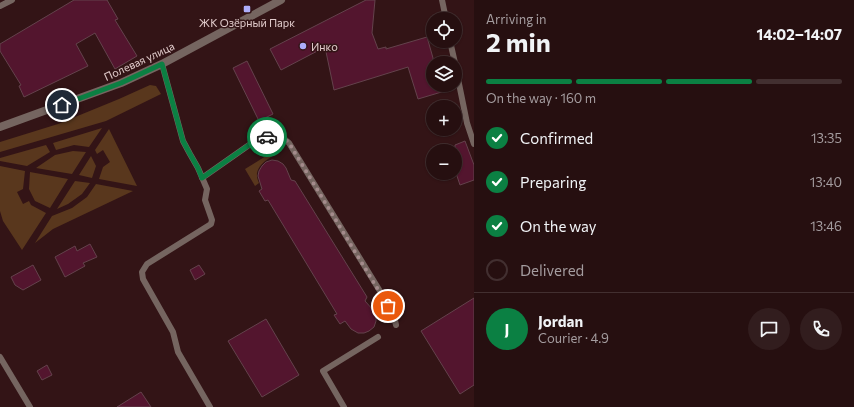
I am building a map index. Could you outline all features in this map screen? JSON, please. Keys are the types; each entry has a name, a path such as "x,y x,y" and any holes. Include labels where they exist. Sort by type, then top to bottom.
{"street":[{"name":"Полевая улица","path":"0,127 121,83 162,64 281,0"}],"lane":[{"path":"0,6 12,0"},
{"path":"442,0 445,12"},
{"path":"162,64 183,141 198,168 207,189 205,200 212,220 211,224 147,264 142,272 143,279 173,332 178,352 210,407"},
{"path":"461,92 467,123 474,144"},
{"path":"202,178 249,145 271,135 278,135 285,139 289,143 383,296 394,316 396,325"},
{"path":"344,407 323,371 378,337"},
{"path":"0,357 30,407"}],"shaded area":[{"path":"150,85 156,86 161,94 106,121 0,152 0,142 58,124"},
{"path":"102,128 89,147 74,145 56,150 53,143"},
{"path":"109,129 137,186 99,179 103,167 110,162 103,150 97,154 95,150"},
{"path":"46,145 50,152 27,166 0,161 0,158"},
{"path":"277,149 279,152 262,164 259,168 257,177 259,183 255,186 245,169"},
{"path":"73,151 86,152 72,174 36,168 55,155"},
{"path":"91,156 96,166 92,178 79,175"},
{"path":"0,166 25,171 23,189 17,192 23,204 29,201 31,205 46,213 22,250 3,221 0,211"},
{"path":"30,172 68,179 50,208 35,201 29,189"},
{"path":"75,181 90,183 82,194 68,204 57,209"},
{"path":"96,184 133,191 53,229 35,243 52,216 72,208 87,197"}],"building":[{"path":"74,0 107,0 118,19 115,20 137,56 115,69 95,33 76,44 88,66 24,97 19,86 21,85 0,51 0,44"},
{"name":"Инко","path":"366,0 375,0 372,33 378,49 386,47 386,49 426,37 426,48 430,48 432,56 426,56 426,92 442,92 418,99 408,67 334,90 325,47 281,70 270,49"},
{"path":"247,61 273,114 259,121 233,68"},
{"path":"465,141 474,165 474,180 460,185 458,180 462,180 462,144 458,144"},
{"path":"272,160 278,161 286,168 291,180 295,181 367,297 365,301 374,311 376,316 374,327 369,331 358,333 351,329 345,321 340,324 334,315 337,314 268,200 265,201 259,191 262,189 258,176 259,171 266,162"},
{"path":"90,244 97,257 83,263 85,266 65,277 55,257 75,246 77,251"},
{"path":"33,265 41,280 23,290 15,285 11,277"},
{"path":"199,265 205,274 195,280 190,270"},
{"path":"474,298 474,385 460,394 421,331"},
{"path":"266,319 299,375 262,397 228,341"},
{"path":"47,365 52,375 42,380 37,371"},
{"path":"141,392 151,407 117,407"}],"way so far":[{"path":"267,137 271,135 278,135 289,143 388,306"}],"place":[{"name":"ЖК Озёрный Парк","path":"247,9"},
{"name":"Инко","path":"303,46"}],"route":[{"path":"62,105 121,83 162,64 183,141 202,178 249,145 267,137"}]}
